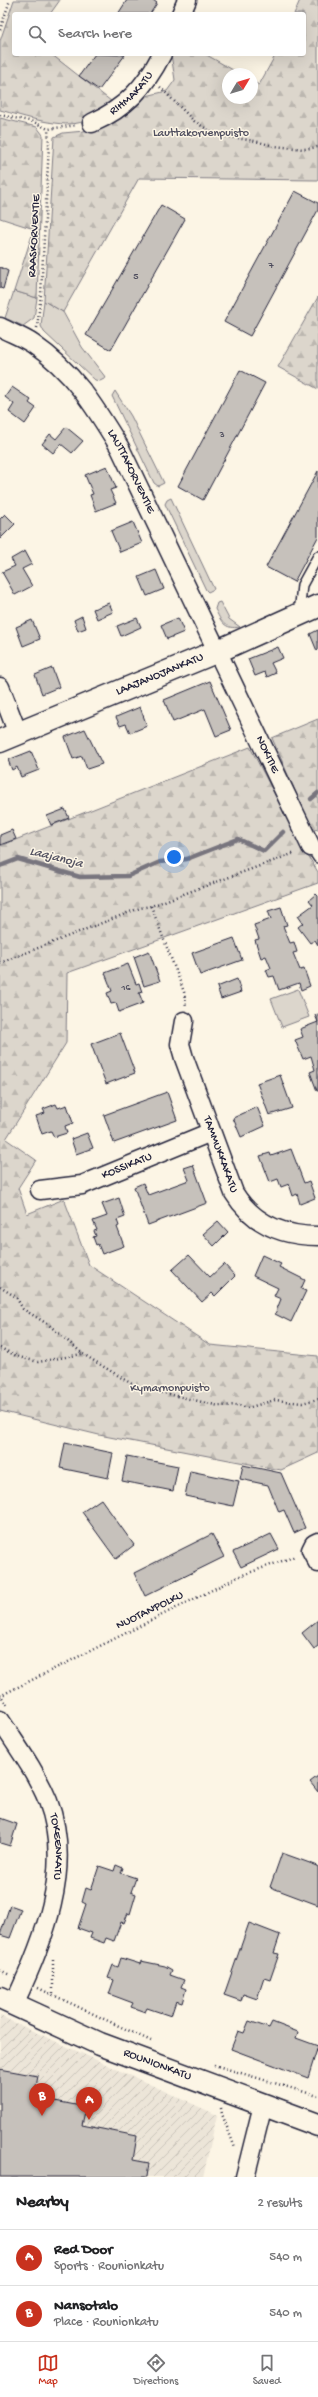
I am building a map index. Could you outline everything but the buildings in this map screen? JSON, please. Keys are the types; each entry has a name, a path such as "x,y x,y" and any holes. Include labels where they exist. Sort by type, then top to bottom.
{"main road":[{"name":"LAAJANOJANKATU","path":"9,737 218,651 309,610"},
{"name":"ROUNIONKATU","path":"7,2001 100,2044 318,2125"}],"street":[{"path":"183,12 187,0"},
{"name":"RIHMAKATU","path":"92,123 114,113 139,89 152,72 161,56"},
{"name":"LAUTTAKORVENTIE","path":"0,327 33,344 63,369 94,405 120,448 218,651"},
{"name":"NOKITIE","path":"218,651 315,852"},
{"path":"0,687 9,737"},
{"name":"TAMMUKKAKATU","path":"184,1021 180,1044 234,1193 251,1215 275,1230 318,1236"},
{"name":"KOSSIKATU","path":"40,1190 82,1185 211,1132"},
{"name":"TOKEENKATU","path":"0,1720 34,1773 48,1802 56,1830 56,1886 45,1933 25,1982 7,2001"},
{"path":"245,2177 263,2104"}],"lane":[{"path":"309,610 302,585 318,556"}],"path":[{"path":"0,30 10,0"},
{"path":"152,72 162,91 194,121 216,135 255,141 274,146 304,149 318,148"},
{"path":"0,115 34,122 48,129 92,123"},
{"name":"RAASKORVENTIE","path":"33,344 41,294 49,145 48,129"},
{"path":"0,963 140,908 151,906 315,852"},
{"path":"151,906 184,992 184,1021"},
{"path":"0,1287 16,1298 23,1309 49,1326 83,1354 135,1386 219,1406 239,1405 247,1408 275,1400 302,1403 318,1399"},
{"path":"0,1348 19,1357 38,1362 83,1354"},
{"name":"NUOTANPOLKU","path":"0,1696 240,1576 316,1552"},
{"path":"0,1970 158,2045"},
{"path":"208,2063 318,2096"},
{"path":"221,2104 222,2114 236,2148"}],"shaded area":[{"path":"0,2016 217,2115 203,2177 0,2177"}],"green space":[{"path":"14,0 60,0 51,12 12,12 12,56 54,56 116,105 85,121 66,124 43,121 0,110 0,41"},
{"name":"Lauttakorvenpuisto","path":"300,0 318,0 318,180 139,178 63,312 44,301 54,137 63,133 84,131 100,125 146,96 167,91 175,80 171,56 208,56 230,68 222,68 222,104 258,104 258,84 275,56 306,56 306,12 295,12"},
{"path":"0,118 37,127 43,135 37,298 14,291 34,229 0,218"},
{"path":"14,291 37,298 34,318 23,326 5,318"},
{"path":"318,297 318,389 278,367"},
{"path":"44,301 63,312 82,347 106,378 100,381 95,380 44,332 41,326"},
{"path":"115,391 131,416 164,483 158,486 154,483 112,396"},
{"path":"171,498 214,589 208,592 165,504 167,500"},
{"path":"220,602 229,619 240,627 230,627 221,621 215,609 217,603"},
{"path":"318,719 318,830 311,828 272,738"},
{"name":"Kymarnonpuisto","path":"250,747 300,843 318,872 318,883 67,973 66,1043 6,1139 36,1160 18,1188 27,1214 64,1199 89,1265 210,1345 318,1356 318,1453 281,1470 99,1435 0,1411 0,846"},
{"path":"298,989 309,1017 282,1027 271,999"}],"waterway":[{"name":"Laajanoja","path":"311,799 318,793"},
{"name":"Laajanoja","path":"0,866 18,859 80,877 128,876 160,862 187,859 238,839 264,851 283,832"}],"place":[{"name":"Nansotalo","path":"42,2116"},
{"name":"Red Door","path":"89,2120"}]}
